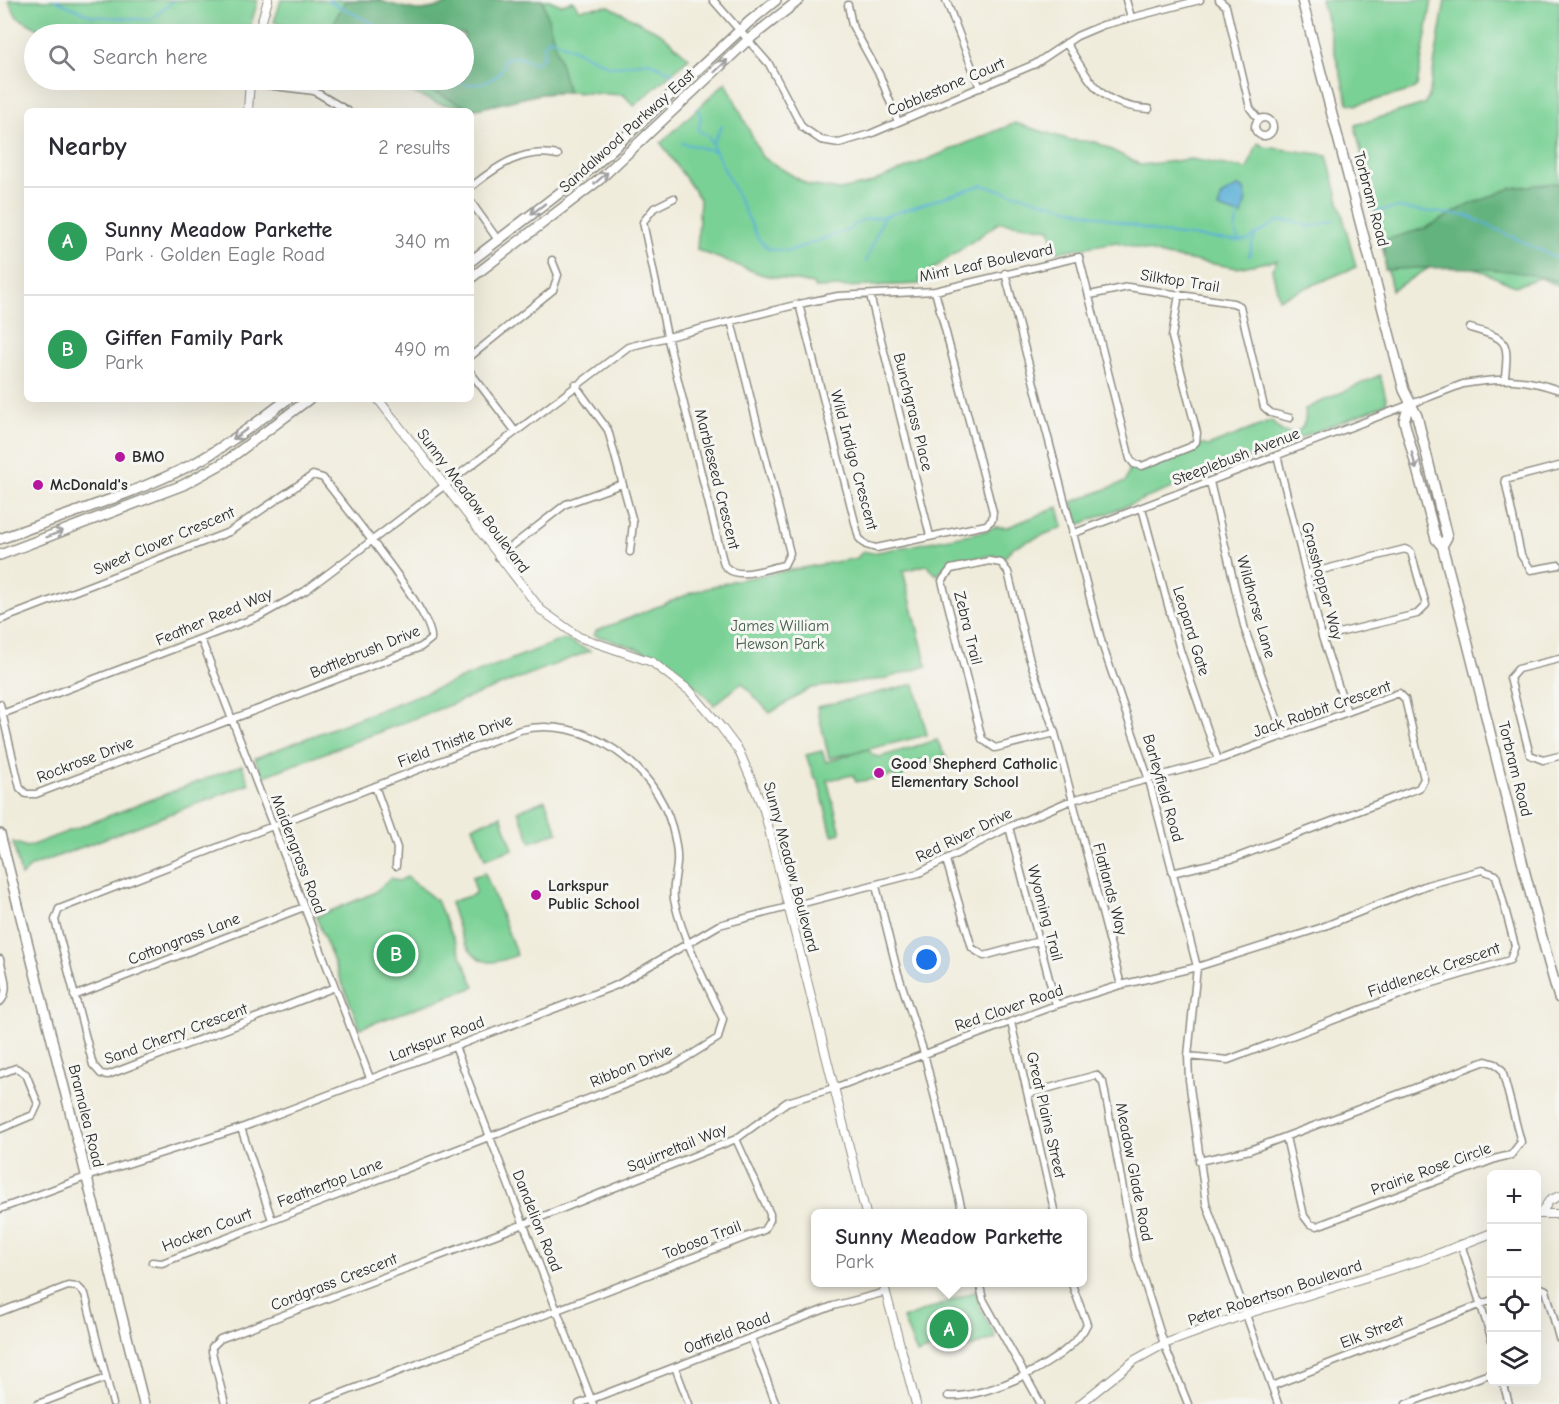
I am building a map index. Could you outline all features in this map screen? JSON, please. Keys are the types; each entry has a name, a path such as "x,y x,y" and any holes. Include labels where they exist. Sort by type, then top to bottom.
{"main road":[{"name":"Sandalwood Parkway East","path":"474,276 599,180 744,36 776,0"},
{"name":"Sandalwood Parkway East","path":"474,259 592,168 744,36 799,0"},
{"name":"Torbram Road","path":"1302,0 1409,405 1404,421 1436,539 1442,546 1468,640 1530,898 1559,998"},
{"path":"0,539 114,498 191,465 221,447 284,402"},
{"path":"0,555 183,485 208,472 305,402"},
{"name":"Bramalea Road","path":"0,834 144,1404"}],"street":[{"path":"261,24 268,0"},
{"name":"Cobblestone Court","path":"713,0 771,68 797,121 814,137 827,142 844,142 981,88 1035,64 1066,43 1103,25 1200,0"},
{"path":"946,0 981,88"},
{"path":"1126,0 1131,17"},
{"path":"1219,0 1226,6 1250,108 1259,120"},
{"path":"848,5 852,25 880,76 898,122"},
{"path":"1066,43 1102,96 1127,108 1149,109"},
{"path":"248,108 249,90"},
{"path":"308,90 314,91 343,108"},
{"path":"474,185 502,163 522,155 541,151 558,155"},
{"path":"667,336 644,222 654,208 674,198"},
{"path":"474,206 498,240"},
{"name":"Mint Leaf Boulevard","path":"443,485 628,347 838,296 935,291 1079,257 1130,459 1134,464 1142,466 1190,447 1196,442 1197,433 1172,337 1179,294"},
{"path":"474,354 553,290 558,275 552,260"},
{"name":"Barleyfield Road","path":"1005,273 1102,644 1149,780 1197,967 1188,1056 1189,1080 1206,1203 1278,1404"},
{"name":"Silktop Trail","path":"1090,295 1128,286 1240,306 1244,313 1244,331 1264,407 1271,413 1290,418"},
{"name":"Wild Indigo Crescent","path":"799,304 859,538 866,545 876,548 986,525 992,520 993,512 935,291"},
{"name":"Bunchgrass Place","path":"870,295 930,536"},
{"name":"Marbleseed Crescent","path":"667,336 724,565 729,572 737,574 784,565 790,553 731,321"},
{"path":"1470,327 1498,336 1504,341 1507,350 1505,378"},
{"path":"474,377 515,431"},
{"name":"Steeplebush Avenue","path":"1072,534 1463,384 1505,378 1538,383 1559,390"},
{"path":"575,385 608,430 633,522 630,552"},
{"name":"Sunny Meadow Boulevard","path":"380,402 528,596 550,618 579,637 636,655 660,667 683,685 721,726 739,751 759,794 865,1209"},
{"name":"Grasshopper Way","path":"1277,455 1322,637 1347,712"},
{"path":"1559,466 1505,480 1521,555 1531,570 1559,565"},
{"name":"Sweet Clover Crescent","path":"0,620 229,532 313,475 323,478 371,540"},
{"name":"Wildhorse Lane","path":"1210,482 1245,630 1284,737"},
{"path":"498,557 566,504 622,484"},
{"name":"Feather Reed Way","path":"3,714 260,616 305,591 443,485"},
{"name":"Leopard Gate","path":"1142,508 1180,650 1218,760"},
{"name":"Bottlebrush Drive","path":"232,718 420,647 431,639 433,632 425,614 371,540"},
{"path":"1306,574 1405,549 1411,552 1423,588 1426,605 1417,614 1322,637"},
{"name":"Zebra Trail","path":"1055,733 994,748 982,739 942,581 951,569 989,561 1001,563 1008,572 1029,657 1055,733 1072,800"},
{"name":"Maidengrass Road","path":"201,639 370,1078"},
{"path":"1559,659 1518,669 1510,678 1530,755 1543,760 1559,756"},
{"name":"Jack Rabbit Crescent","path":"1149,780 1218,760 1399,693 1405,699 1424,779 1419,788 1235,858 1172,873"},
{"path":"0,704 3,714"},
{"name":"Rockrose Drive","path":"3,714 20,788 26,794 47,790 232,718"},
{"name":"Field Thistle Drive","path":"273,825 534,727 551,727 609,745 631,763 653,787 672,826 678,860 674,902 687,942"},
{"name":"Red River Drive","path":"789,907 919,873 1009,827 1072,800 1149,780"},
{"path":"375,786 397,848 396,866"},
{"name":"Flatlands Way","path":"1072,800 1121,986"},
{"name":"Sand Cherry Crescent","path":"273,825 59,909 55,920 93,1065 101,1074 108,1075 276,1012 335,987"},
{"name":"Wyoming Trail","path":"1009,827 1056,1005"},
{"path":"946,860 972,948 977,953 984,956 1039,941"},
{"name":"Fiddleneck Crescent","path":"1188,1056 1228,1060 1426,984 1510,960 1515,946 1496,875 1482,870 1427,885 1320,928 1197,967"},
{"path":"876,886 897,970 924,1053 962,1209"},
{"name":"Cottongrass Lane","path":"74,996 304,907"},
{"name":"Larkspur Road","path":"0,1209 86,1177 241,1128 370,1078 456,1049 532,1016 617,986 687,942 719,925 789,907"},
{"name":"Ribbon Drive","path":"488,1137 673,1066 718,1038 723,1018 687,942"},
{"path":"0,959 6,995 0,1002"},
{"name":"Red Clover Road","path":"834,1088 1056,1005 1197,967"},
{"name":"Great Plains Street","path":"1011,1022 1054,1209"},
{"name":"Dandelion Road","path":"456,1049 592,1402"},
{"name":"Prairie Rose Circle","path":"1199,1161 1250,1150 1486,1060 1496,1064 1502,1070 1521,1142 1511,1155 1317,1226 1310,1224 1304,1216 1286,1137"},
{"path":"0,1074 16,1068 26,1074 38,1104 33,1115 0,1129"},
{"name":"Meadow Glade Road","path":"1028,1094 1096,1075 1103,1082 1135,1254 1164,1344"},
{"name":"Squirreltail Way","path":"524,1224 736,1139 787,1102 834,1088"},
{"name":"Feathertop Lane","path":"241,1128 272,1220 488,1137"},
{"name":"Tobosa Trail","path":"557,1310 764,1230 770,1220 770,1214 736,1139"},
{"path":"1541,1212 1550,1201 1559,1196"},
{"path":"1541,1214 1559,1214"},
{"name":"Hocken Court","path":"152,1263 162,1263 272,1220"},
{"name":"Cordgrass Crescent","path":"225,1404 212,1352 212,1347 220,1339 524,1224"},
{"name":"Peter Robertson Boulevard","path":"1080,1404 1135,1360 1164,1344 1246,1314 1422,1260 1487,1234"},
{"path":"1461,1244 1482,1304 1489,1332"},
{"path":"0,1312 68,1286 78,1287 85,1294 113,1404"},
{"path":"884,1287 916,1404"},
{"path":"980,1287 983,1299 1041,1404"},
{"path":"948,1396 963,1398 982,1394 1025,1374 1060,1354 1084,1330 1086,1318 1073,1287"},
{"path":"1541,1288 1546,1290 1559,1338"},
{"name":"Oatfield Road","path":"579,1404 592,1402 675,1367 833,1306 886,1292"},
{"name":"Elk Street","path":"1272,1386 1487,1302"},
{"path":"314,1404 557,1310"},
{"path":"751,1338 776,1404"},
{"path":"1164,1344 1188,1404"},
{"path":"675,1367 689,1404"},
{"path":"1406,1404 1487,1374"},
{"path":"38,1404 106,1378"},
{"path":"1504,1386 1509,1404"}],"green space":[{"path":"8,0 258,0 251,24 29,24 17,17"},
{"path":"281,0 379,0 401,9 417,11 444,6 456,0 549,0 561,5 573,1 579,9 609,6 662,34 689,58 634,106 624,95 568,92 540,94 474,109 437,103 406,90 474,90 474,24 279,24 274,22"},
{"path":"377,0 424,10 456,0 543,0 568,92 540,94 474,110 469,108 430,90 474,90 474,24 337,24 335,20 345,1"},
{"path":"1321,0 1432,0 1417,86 1410,91 1356,105 1348,103"},
{"path":"1445,0 1559,0 1559,286 1540,278 1515,286 1469,266 1439,262 1392,290 1355,125 1424,104 1429,96"},
{"path":"726,82 762,157 808,185 840,190 868,184 1015,123 1070,140 1096,142 1141,165 1191,159 1247,169 1258,143 1265,147 1327,155 1356,267 1279,299 1272,269 1277,260 1237,268 1166,256 1117,242 1056,252 1050,229 1000,222 920,278 921,284 815,288 813,284 763,275 697,250 700,199 661,143"},
{"path":"1559,184 1559,282 1516,272 1473,268 1385,270 1384,240 1426,228 1464,207 1511,188"},
{"path":"1380,375 1387,402 1379,407 1078,525 1072,502 1125,482 1130,467 1139,472 1196,450 1200,444 1208,446 1272,421 1283,432 1295,433 1303,425 1305,409"},
{"name":"James William Hewson Park","path":"1058,507 1063,527 1013,547 1005,557 989,556 969,559 949,566 937,575 926,565 903,571 927,666 884,679 811,688 770,713 742,683 714,705 685,677 660,659 594,635 596,631 694,592 736,580 857,558 863,551 872,553 986,531 994,527 1008,527"},
{"path":"564,639 590,651 262,777 255,758"},
{"path":"915,684 927,735 829,758 817,707"},
{"path":"937,740 948,762 920,760 908,767 901,780 896,782 895,775 856,782 853,775 827,780 841,833 832,835 818,780 814,777 806,755 822,751 826,762 869,749 872,755 880,757"},
{"path":"242,765 249,784 32,866 21,876 13,842 27,847"},
{"path":"545,800 558,832 531,842 518,811"},
{"path":"501,816 513,849 485,859 473,826"},
{"path":"485,873 517,955 496,962 481,959 467,947 450,902 473,895 476,891 472,877"},
{"path":"407,877 437,901 475,987 360,1028 316,917 374,893 391,878 399,881"},
{"path":"976,1291 980,1307 996,1338 959,1351 941,1344 917,1354 903,1319"}],"water":[{"path":"1239,186 1244,189 1246,199 1242,216 1218,208 1222,195"}],"waterway":[{"path":"55,0 91,16 150,20 175,0"},
{"path":"327,0 374,24"},
{"path":"474,84 492,79 499,73 503,67 504,58 518,57 536,64 544,55 544,44 550,38 611,67 648,62 673,73"},
{"path":"698,108 701,119 698,130 708,136 759,240 769,249 789,251 848,230 862,220 883,217 982,185 1161,233 1239,241 1248,240 1278,221 1294,221 1309,227 1335,220"},
{"path":"712,144 722,126"},
{"path":"682,143 714,151"},
{"path":"1377,211 1397,208 1468,216 1559,259"},
{"path":"1239,212 1235,231 1239,241"},
{"path":"866,262 883,217"},
{"path":"1249,256 1255,235"}],"place":[{"name":"BMO","path":"120,457"},
{"name":"McDonald's","path":"38,485"},
{"name":"Good Shepherd Catholic Elementary School","path":"879,773"},
{"name":"Larkspur Public School","path":"536,895"},
{"name":"Giffen Family Park","path":"396,954"},
{"name":"Sunny Meadow Parkette","path":"949,1329"}]}
